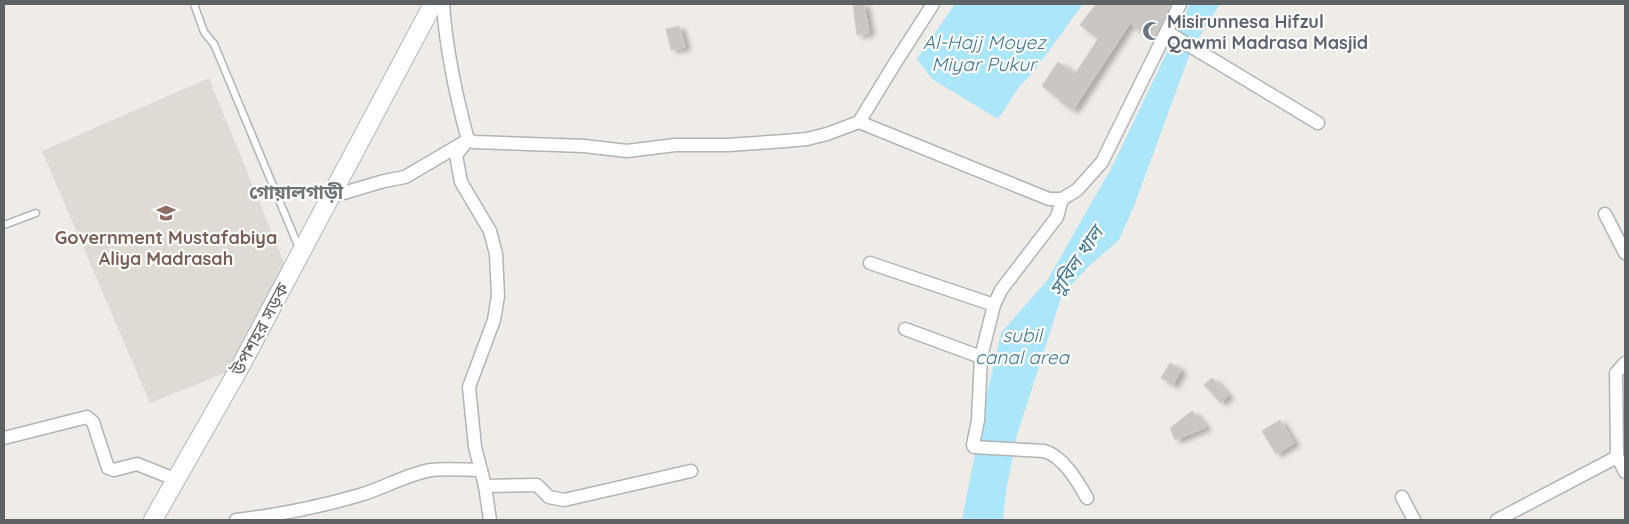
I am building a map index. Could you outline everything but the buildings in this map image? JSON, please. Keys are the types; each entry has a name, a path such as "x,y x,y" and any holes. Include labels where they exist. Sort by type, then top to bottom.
{"main road":[{"name":"উপশহর সড়ক","path":"153,520 240,367 435,4"}],"street":[{"path":"435,4 445,30 456,94 468,140"},
{"path":"859,122 1049,199 1062,199 1077,190 1102,162 1180,4"},
{"path":"330,197 384,181 405,177 468,140 474,142 584,146 627,151 675,146 728,145 806,139 842,130 859,122 930,5"},
{"path":"1167,32 1318,123"},
{"path":"468,140 456,155 461,182 490,231 496,254 498,296 494,320 469,387 475,447 485,486 490,520"},
{"path":"1062,199 1057,217 1000,290 994,305 982,357 978,420 973,445 974,447 1044,451 1052,454 1075,476 1087,498"},
{"path":"1605,214 1625,253"},
{"path":"870,262 994,305"},
{"path":"905,329 982,357"},
{"path":"1625,363 1616,373 1617,456 1625,472"},
{"path":"4,438 87,417 93,422 108,468 114,470 137,464 177,480"},
{"path":"1497,520 1617,456"},
{"path":"236,520 307,509 358,496 432,470 481,470"},
{"path":"485,486 537,485 549,497 564,500 691,471"},
{"path":"1402,497 1414,520"}],"lane":[{"path":"194,4 204,32 214,44 301,252"},
{"path":"4,225 36,213"}],"shaded area":[{"name":"Government Mustafabiya Aliya Madrasah","path":"209,78 289,275 240,367 150,403 42,151"}],"water":[{"name":"Al-Hajj Moyez Miyar Pukur","path":"955,4 1083,4 1034,71 1019,87 998,119 932,79 917,59"},
{"name":"subil canal area","path":"1190,4 1220,4 1192,48 1134,206 1119,240 1088,267 1062,295 1017,435 1006,491 1003,520 962,520 986,397 1001,333 1048,279 1113,165"}],"place":[{"name":"Misirunnesa Hifzul Qawmi Madrasa Masjid","path":"1152,31"},
{"name":"Government Mustafabiya Aliya Madrasah","path":"166,213"}],"district":[{"name":"গোয়ালগাড়ী","path":"296,192"}],"water label":[{"name":"সুবিল খাল","path":"1076,261"}]}
